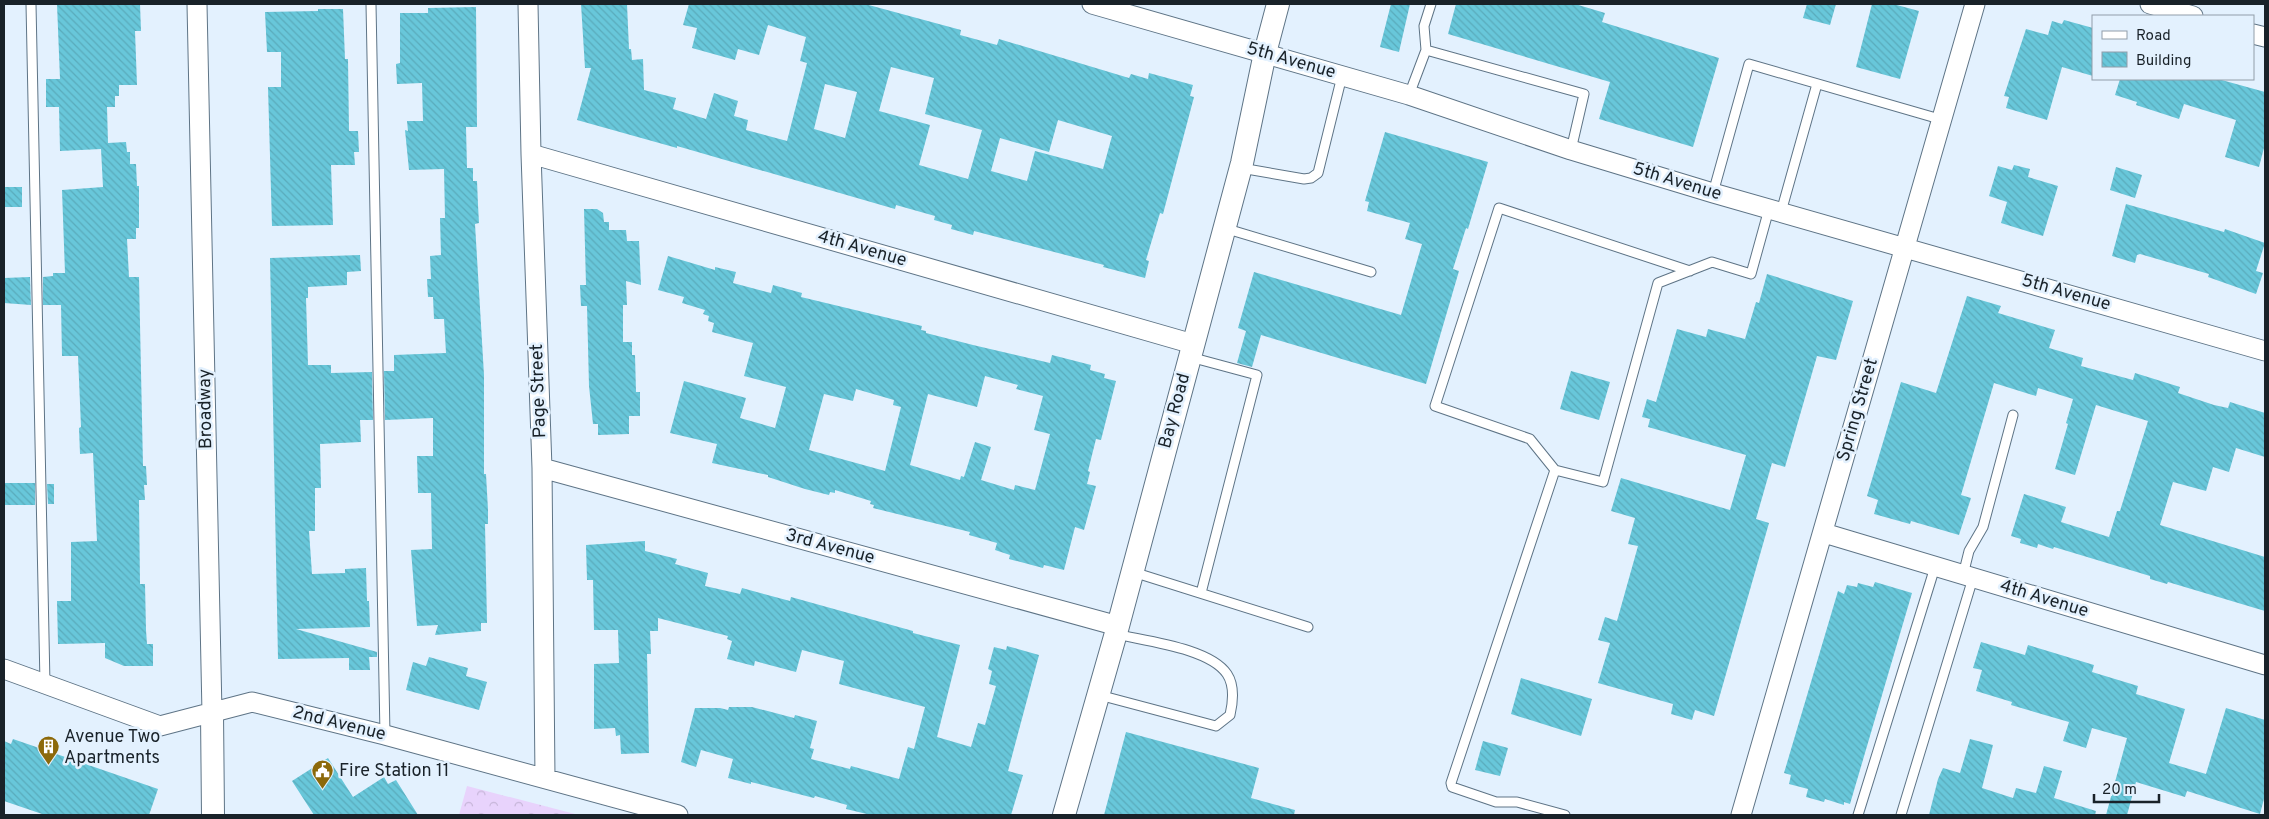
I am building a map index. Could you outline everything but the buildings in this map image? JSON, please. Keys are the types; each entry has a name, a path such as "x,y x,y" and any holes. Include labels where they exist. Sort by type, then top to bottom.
{"street":[{"name":"Broadway","path":"197,4 213,815"},
{"name":"Page Street","path":"528,4 531,154 542,468 545,778"},
{"name":"5th Avenue","path":"1092,4 1409,95 1571,150 1713,193 2265,351"},
{"name":"Bay Road","path":"1064,815 1133,572 1240,168 1265,53 1278,4"},
{"name":"Spring Street","path":"1741,815 1824,533 1975,4"},
{"path":"2150,4 2189,15"},
{"name":"4th Avenue","path":"531,154 1191,350"},
{"name":"3rd Avenue","path":"542,468 1117,630"},
{"name":"4th Avenue","path":"1824,533 2265,665"},
{"name":"2nd Avenue","path":"4,669 160,726 212,714 252,702 545,778 678,815"}],"lane":[{"path":"31,4 45,684"},
{"path":"372,4 385,736"},
{"path":"1409,95 1426,50 1424,26 1430,4"},
{"path":"1426,50 1584,94 1571,150"},
{"path":"1713,193 1748,64 1943,120"},
{"path":"1240,168 1304,179 1311,178 1318,173 1342,76"},
{"path":"1690,271 1499,208 1435,406 1530,439 1555,470 1603,482 1658,283 1690,271 1712,262 1751,274 1775,211 1816,84"},
{"path":"1224,228 1371,272"},
{"path":"1191,350 1257,375 1201,593"},
{"path":"1901,815 1968,576 1969,551 1983,527 2014,415"},
{"path":"1555,470 1451,783 1452,787 1496,802 1517,802 1565,815"},
{"path":"1858,815 1935,566"},
{"path":"1133,572 1308,627"},
{"path":"1099,694 1216,726 1230,715 1234,698 1228,676 1218,664 1195,653 1117,630"}],"green space":[{"path":"467,786 579,815 459,815"},
{"path":"491,804 531,815 489,815"}],"place":[{"name":"Avenue Two Apartments","path":"48,766"},
{"name":"Fire Station 11","path":"323,790"}]}
